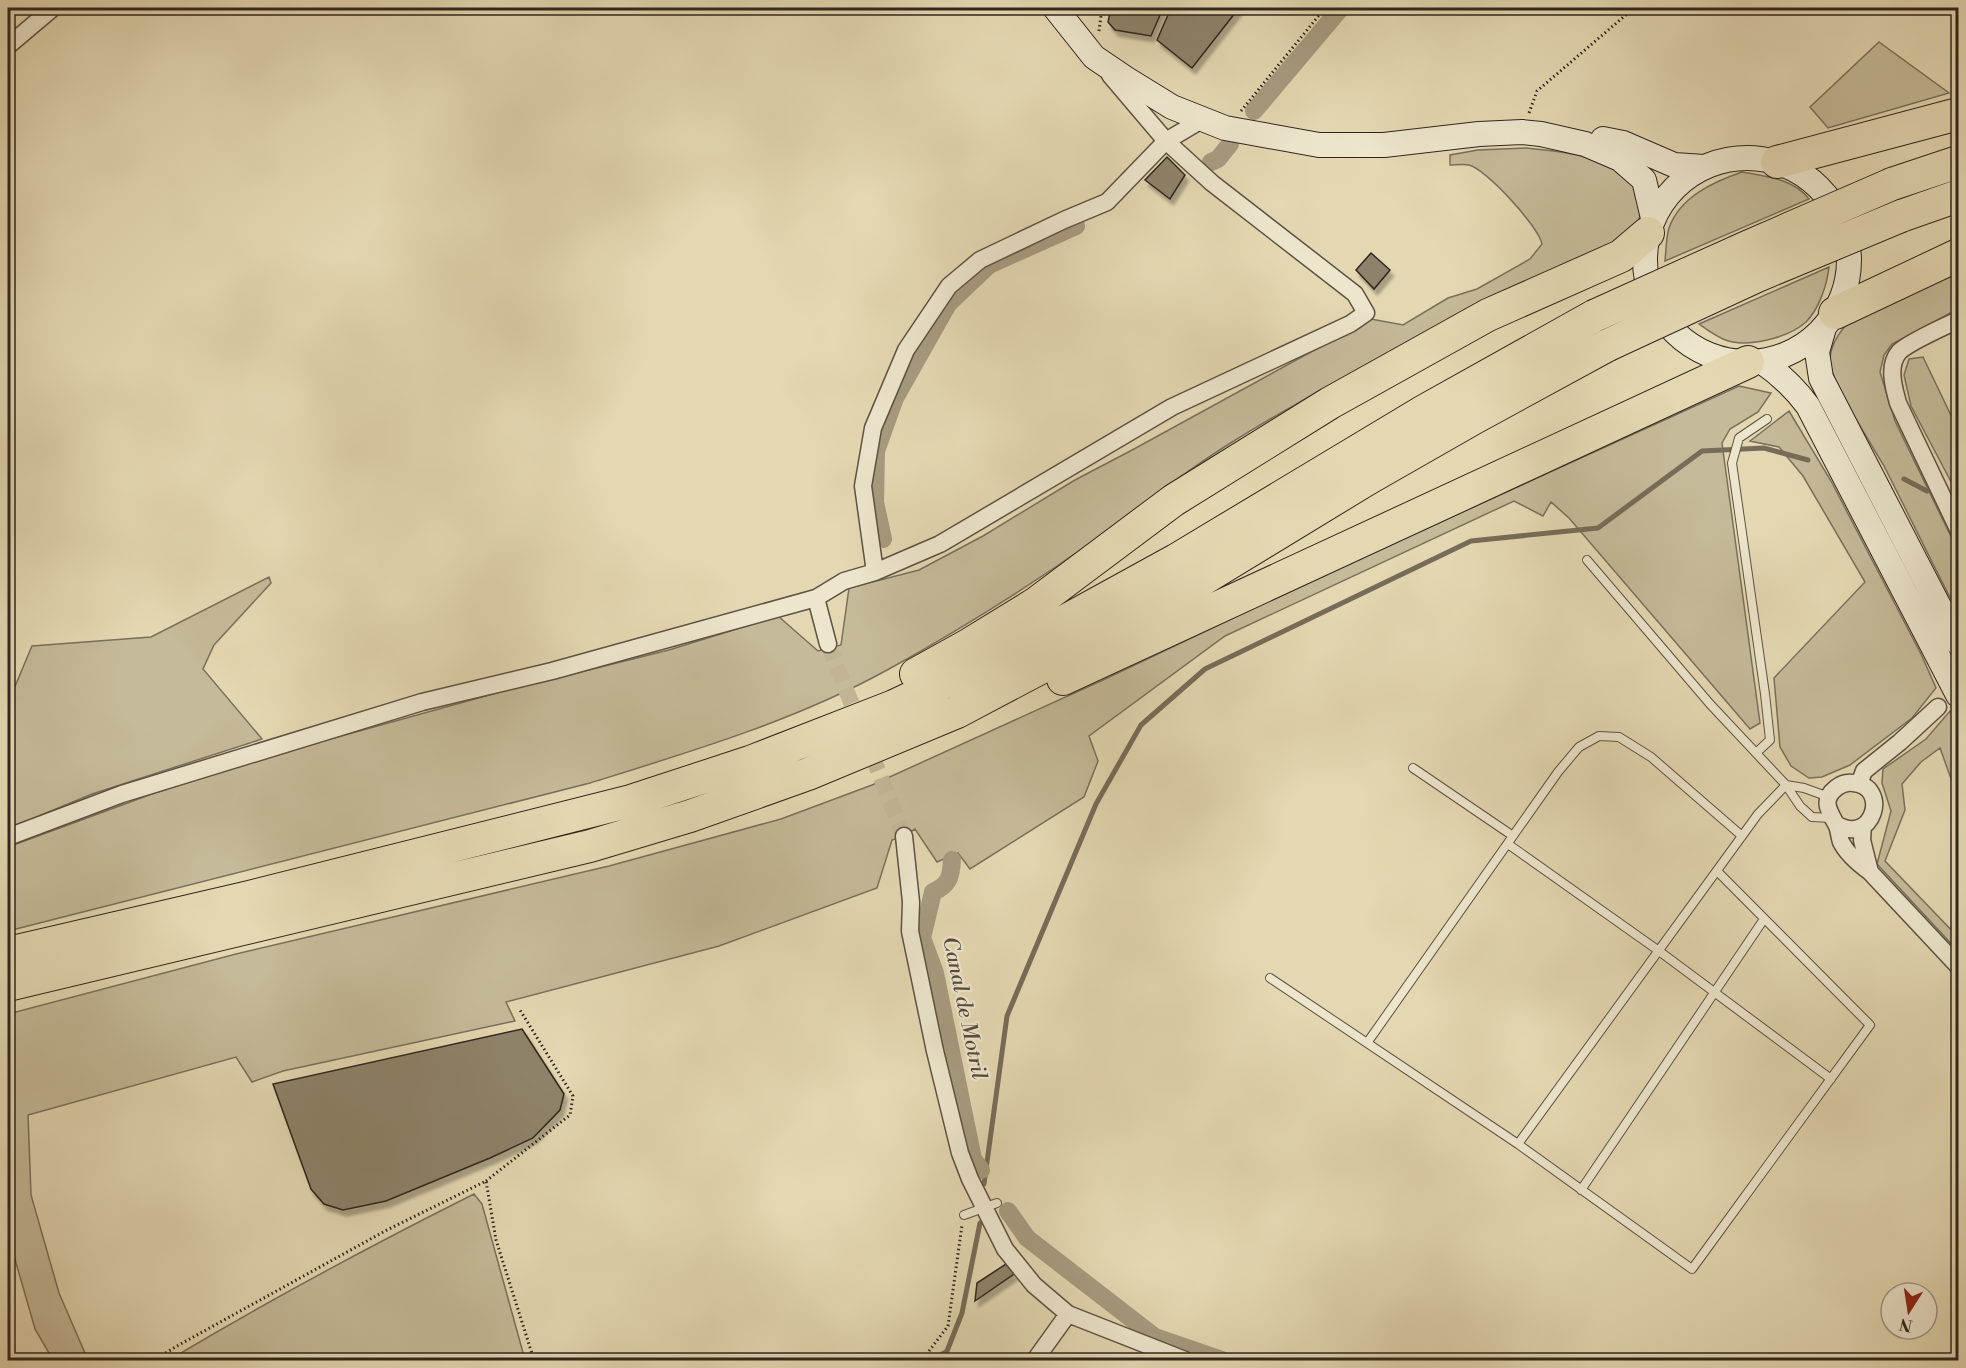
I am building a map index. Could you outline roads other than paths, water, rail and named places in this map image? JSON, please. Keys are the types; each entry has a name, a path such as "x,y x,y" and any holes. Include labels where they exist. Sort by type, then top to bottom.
{"highway":[{"path":"1777,162 1959,114"},
{"path":"8,953 249,897 631,801 750,762 894,706 1005,654 1176,560 1424,411 1594,316 1892,184 1959,162"},
{"path":"8,985 590,846 722,805 808,774 957,712 1167,601 1379,473 1608,345 1757,276 1901,216 1959,195"},
{"path":"750,762 786,735 845,710 970,644 1035,604 1174,500 1330,403 1488,315 1621,256 1650,226"},
{"path":"1829,320 1959,255"},
{"path":"904,735 958,726 1755,362"}],"main road":[{"path":"1054,8 1094,57 1172,107 1214,124 1319,145 1384,145 1479,134 1569,131 1623,143 1674,165 1704,167"},
{"path":"1531,133 1585,144 1620,159 1644,180 1650,226 1644,264 1651,295 1666,322 1689,344 1717,358 1755,362 1784,355 1806,344 1829,320"},
{"path":"1650,226 1666,197 1683,180 1704,167 1728,159 1753,158 1777,162 1805,176 1827,197 1843,224 1849,254 1846,284 1817,351 1821,378 1959,643"},
{"path":"1755,362 1783,376 1808,406 1959,695"}],"street":[{"path":"8,46 53,8"},
{"path":"8,837 122,794 411,705 552,671 816,598 844,581 875,572 940,544 1172,408 1350,324 1366,313 1355,294 1212,183 1166,141 1094,57"},
{"path":"875,572 863,486 873,428 906,350 949,286 980,260 1107,202 1166,141 1214,124"},
{"path":"1959,320 1899,353 1893,366 1892,382 1898,403 1959,529"},
{"path":"816,598 828,644"},
{"path":"1859,784 1864,771 1938,707"},
{"path":"1833,821 1849,829 1863,826 1869,821 1875,807 1871,793 1859,784 1845,783 1829,797 1828,811 1842,843 1858,863 1870,872 1959,966"},
{"path":"1863,826 1862,840 1870,872"},
{"path":"904,836 911,902 910,931 960,1153 991,1205 1005,1249 1034,1285 1068,1314 1185,1360"},
{"path":"1035,1360 1068,1314"}],"lane":[{"path":"1756,753 1770,740 1732,463 1739,438 1767,419"},
{"path":"1587,560 1710,704 1786,785 1800,806 1812,817 1833,821"},
{"path":"1367,1043 1558,772 1580,747 1599,736 1619,737 1651,757 1742,836"},
{"path":"1413,768 1831,1079"},
{"path":"1786,785 1804,788 1829,797"},
{"path":"1518,1144 1758,814 1786,785"},
{"path":"1270,978 1518,1144 1692,1269 1870,1025 1717,871"},
{"path":"1581,1190 1764,919"},
{"path":"964,1215 991,1205"}],"waterway":[{"name":"Canal de Motril","path":"1254,111 1341,8"},
{"name":"Canal de Motril","path":"1211,162 1218,159 1230,144"},
{"name":"Canal de Motril","path":"883,539 875,502 876,451 895,398 948,304 989,265 1076,226"},
{"path":"984,1184 1007,1016 1096,804 1141,725 1205,669 1471,541 1598,528 1702,451 1764,448 1808,460"},
{"path":"1904,479 1927,491"},
{"name":"Canal de Motril","path":"952,860 948,880 933,892 922,938 935,973 973,1159 981,1170"},
{"name":"Canal de Motril","path":"1008,1211 1027,1238 1155,1337 1222,1360"},
{"path":"933,1360 947,1351 962,1313 980,1223"}],"tunnel":[{"path":"828,644 904,836"}]}
